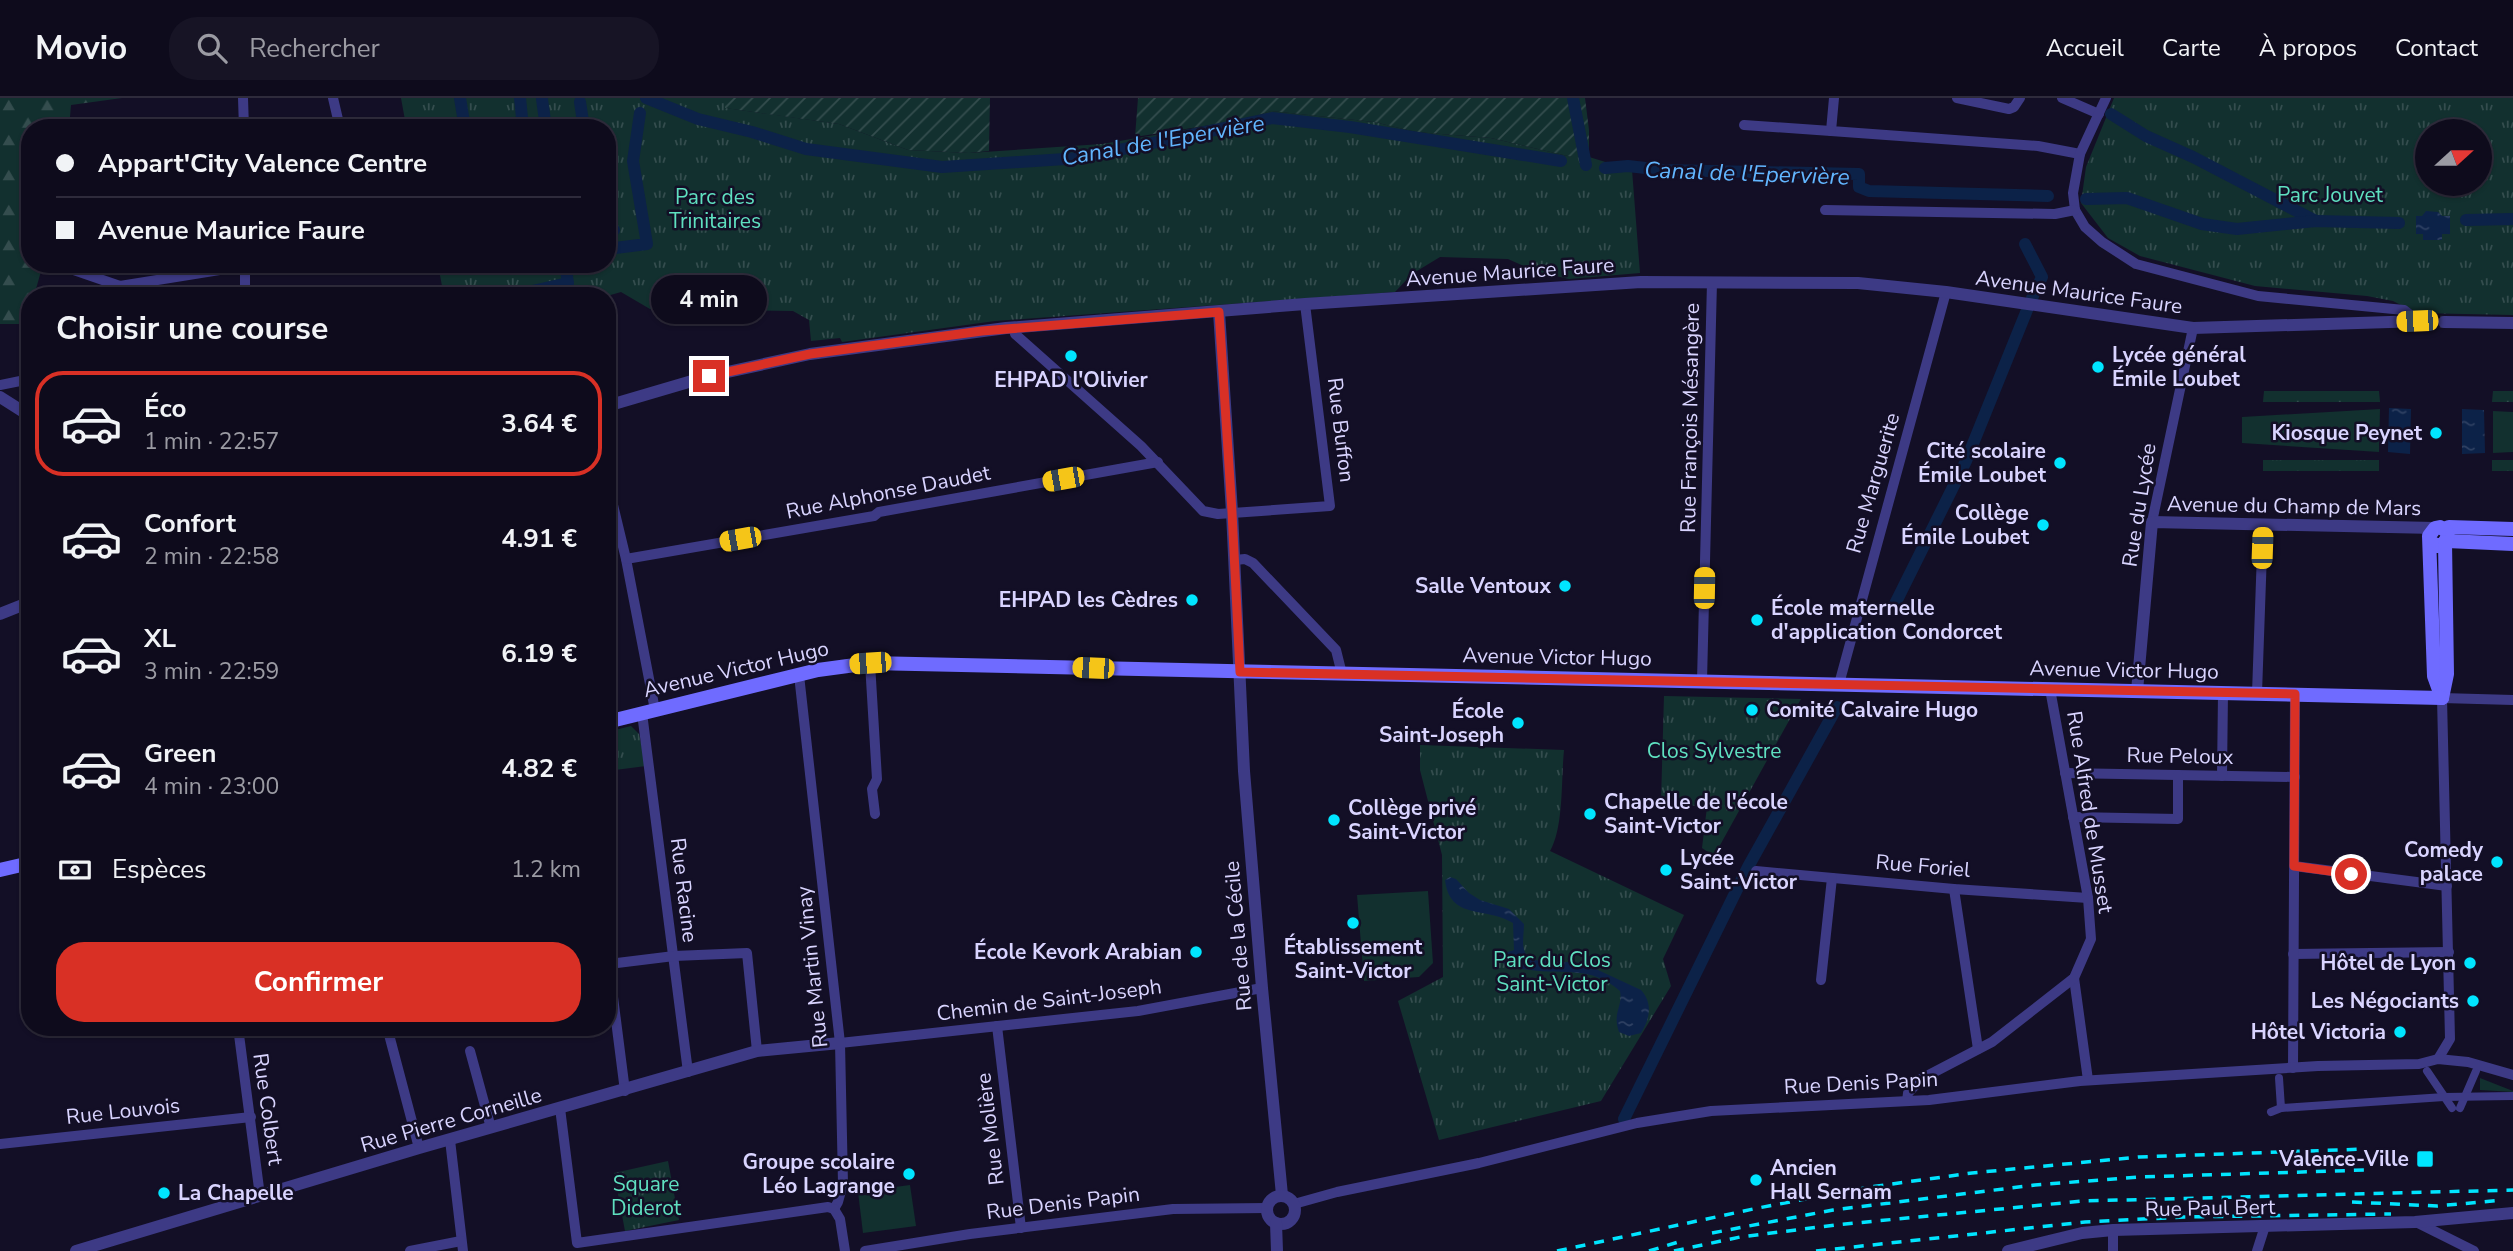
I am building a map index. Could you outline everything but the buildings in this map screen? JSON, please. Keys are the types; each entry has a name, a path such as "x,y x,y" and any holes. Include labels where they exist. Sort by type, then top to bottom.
{"main road":[{"path":"2442,698 2434,676 2440,536 2449,527 2513,528"},
{"path":"2440,536 2513,544"},
{"name":"Avenue Victor Hugo","path":"616,720 835,666 870,663 2442,698"},
{"path":"0,870 21,865"}],"street":[{"path":"243,98 244,119"},
{"path":"333,98 338,119"},
{"path":"1831,131 1834,98"},
{"path":"1957,98 2009,109 2014,107 2020,98"},
{"path":"2062,98 2099,114"},
{"path":"2106,98 2080,154 2073,193 2075,210 2085,227 2102,242 2136,264 2258,296 2404,310 2420,321"},
{"path":"1744,125 2038,146 2080,154"},
{"path":"1825,210 2055,214 2075,210"},
{"path":"82,273 120,286 200,273"},
{"name":"Avenue Maurice Faure","path":"616,403 709,376 810,354 1014,328 1305,304 1641,282 1858,283 1946,292 2193,328 2420,321"},
{"name":"Rue François Mésangère","path":"1702,681 1712,282"},
{"name":"Rue Marguerite","path":"1839,684 1946,292"},
{"name":"Rue Buffon","path":"1232,512 1331,506 1305,304"},
{"name":"Rue de la Cécile","path":"1219,312 1235,560 1244,771 1282,1195"},
{"path":"2444,321 2513,323"},
{"path":"1014,328 1015,334 1158,463 1203,511 1218,514 1232,512"},
{"name":"Rue du Lycée","path":"2137,691 2152,522 2193,328"},
{"path":"0,385 21,381"},
{"path":"0,397 21,410"},
{"name":"Rue Alphonse Daudet","path":"626,559 1158,463"},
{"name":"Rue Racine","path":"616,517 626,559 649,712 688,1072"},
{"name":"Avenue du Champ de Mars","path":"2152,522 2263,524 2440,536"},
{"path":"2257,693 2263,524"},
{"path":"1235,560 1245,559 1253,563 1327,640 1336,650 1342,674"},
{"path":"0,614 21,606"},
{"path":"870,663 877,779 872,789 875,814"},
{"name":"Rue Martin Vinay","path":"799,675 840,1043 843,1184 834,1209"},
{"name":"Rue Alfred de Musset","path":"1907,1101 1908,1093 1921,1079 1992,1042 2074,978 2091,939 2088,898 2050,689"},
{"path":"2222,776 2223,693"},
{"path":"2293,1068 2295,694"},
{"path":"2438,1059 2450,1039 2442,698"},
{"name":"Avenue Victor Hugo","path":"2442,698 2513,700"},
{"name":"Rue Peloux","path":"2065,773 2295,777"},
{"path":"2073,817 2178,819 2178,775"},
{"path":"2294,866 2447,886"},
{"name":"Rue Foriel","path":"1756,871 2088,898"},
{"path":"1821,980 1832,878"},
{"path":"1954,889 1978,1048"},
{"path":"2293,954 2449,952"},
{"path":"616,963 674,956 747,953 757,1051"},
{"path":"2074,978 2088,1080"},
{"name":"Chemin de Saint-Joseph","path":"840,1043 1138,1010 1262,988"},
{"path":"616,1020 625,1091"},
{"name":"Rue Molière","path":"998,1026 1021,1228"},
{"name":"Rue Colbert","path":"239,1036 260,1196"},
{"path":"389,1036 419,1148"},
{"path":"2450,1039 2468,1062"},
{"name":"Rue Pierre Corneille","path":"76,1251 419,1148 757,1051 840,1043"},
{"path":"470,1051 491,1128"},
{"name":"Rue Denis Papin","path":"1294,1204 1337,1192 1479,1163 1637,1123 1711,1111 1929,1100 2088,1080 2419,1064 2438,1059 2468,1062 2513,1075"},
{"path":"2427,1071 2444,1097 2456,1108 2465,1096 2476,1071"},
{"path":"2279,1078 2281,1108"},
{"path":"2271,1112 2281,1108 2444,1097 2513,1096"},
{"path":"560,1108 577,1243 828,1207 834,1209 840,1219 845,1251"},
{"name":"Rue Louvois","path":"0,1144 250,1117"},
{"path":"410,1251 462,1246 450,1140"},
{"path":"1282,1195 1294,1204 1295,1215 1292,1220 1282,1225 1269,1217 1267,1208 1272,1199 1282,1195"},
{"name":"Rue Denis Papin","path":"865,1251 1173,1209 1267,1208"},
{"name":"Rue Paul Bert","path":"2013,1250 2082,1233 2113,1230 2415,1223 2513,1213"},
{"path":"1276,1223 1277,1250"},
{"path":"2415,1223 2474,1251"},
{"path":"2257,1251 2264,1226"},
{"path":"2113,1230 2113,1251"}],"green space":[{"path":"0,98 122,98 71,105 70,119 21,119 21,273 40,273 37,287 21,287 21,324 0,324"},
{"name":"Parc des Trinitaires","path":"401,98 725,98 726,108 839,124 908,150 969,153 1102,144 1242,120 1271,111 1374,122 1416,132 1491,138 1572,157 1589,157 1632,170 1640,273 1569,279 1535,271 1508,259 1440,257 1412,274 1395,292 995,321 842,342 840,338 811,341 809,320 793,311 650,309 621,292 616,293 616,287 442,287 440,273 616,273 616,119 405,119"},
{"path":"725,98 990,98 989,151 969,153 908,150 839,124 725,108"},
{"path":"1138,98 1585,98 1589,157 1572,157 1491,138 1416,132 1374,122 1271,111 1242,120 1135,137"},
{"name":"Parc Jouvet","path":"2114,98 2513,98 2513,315 2417,313 2393,301 2367,296 2255,286 2140,256 2108,238 2081,203 2086,167"},
{"path":"2264,391 2379,391 2380,402 2263,402"},
{"path":"2493,391 2513,391 2513,402 2492,402"},
{"path":"2380,409 2379,452 2242,443 2242,417"},
{"path":"2493,411 2513,412 2513,452 2493,453"},
{"path":"2263,460 2379,460 2379,471 2263,471"},
{"path":"2492,460 2513,460 2513,471 2492,471"},
{"name":"Clos Sylvestre","path":"1664,696 1801,699 1714,856 1702,848 1707,807 1661,802"},
{"path":"631,726 639,734 646,766 616,770 616,730"},
{"name":"Parc du Clos Saint-Victor","path":"1420,745 1564,750 1560,816 1550,851 1684,915 1663,959 1671,986 1601,1101 1439,1140 1398,1001 1443,977 1442,855 1420,770"},
{"path":"1428,891 1433,963 1419,977 1364,981 1357,895"},
{"path":"2480,1078 2513,1091 2513,1092 2480,1090"},
{"name":"Square Diderot","path":"668,1161 679,1220 625,1231 614,1173"},
{"path":"910,1185 916,1226 863,1233 858,1192"}],"water":[{"path":"2426,211 2450,216 2450,234 2442,234 2442,240 2423,240 2423,234 2416,234 2416,216 2422,216"},
{"path":"2389,408 2411,409 2410,454 2388,452"},
{"path":"2462,409 2484,410 2485,453 2462,454"},
{"path":"1450,877 1480,900 1509,909 1524,924 1524,949 1532,960 1583,963 1641,990 1649,1011 1641,1033 1629,1036 1619,1032 1617,1015 1620,991 1598,977 1530,970 1503,963 1499,955 1514,950 1513,923 1454,902 1448,893 1445,880"}],"waterway":[{"path":"460,98 464,119"},
{"path":"520,98 522,119"},
{"name":"Canal de l'Epervière","path":"646,98 698,119 806,149 942,167 1080,158 1272,118 1350,127 1561,161"},
{"path":"1573,98 1586,165"},
{"path":"542,99 545,119"},
{"path":"580,102 583,119"},
{"path":"616,248 647,244 633,161 640,113"},
{"path":"2111,114 2146,136 2193,157 2316,221"},
{"name":"Canal de l'Epervière","path":"1605,168 1628,166 1663,170 1859,174 1859,187 1869,191 2048,196"},
{"name":"Canal de l'Epervière","path":"2086,199 2127,198 2202,224 2237,229 2316,221 2399,223"},
{"name":"Canal de l'Epervière","path":"2466,220 2513,219"},
{"path":"2025,244 2042,277 2032,298"},
{"path":"550,287 568,283 566,273"},
{"path":"1894,606 1966,461 2027,310"},
{"path":"1624,1119 1748,867 1837,707"}],"tunnel":[{"path":"2422,321 2444,322"}],"railway":[{"path":"1557,1251 1758,1208 1870,1187 1972,1173 2139,1157 2365,1149"},
{"path":"1712,1233 1833,1210 2035,1185 2139,1177 2366,1170"},
{"path":"1674,1251 1740,1237 1835,1225 2083,1201 2513,1190"},
{"path":"2352,1202 2437,1206 2503,1200"},
{"path":"1816,1251 2085,1222 2184,1217 2391,1214"},
{"path":"1649,1251 1685,1240"}],"place":[{"name":"EHPAD l'Olivier","path":"1071,356"},
{"name":"Lycée général Émile Loubet","path":"2098,367"},
{"name":"Kiosque Peynet","path":"2436,433"},
{"name":"Cité scolaire Émile Loubet","path":"2060,463"},
{"name":"Collège Émile Loubet","path":"2043,525"},
{"name":"Salle Ventoux","path":"1565,586"},
{"name":"EHPAD les Cèdres","path":"1192,600"},
{"name":"École maternelle d'application Condorcet","path":"1757,620"},
{"name":"Comité Calvaire Hugo","path":"1752,710"},
{"name":"École Saint-Joseph","path":"1518,723"},
{"name":"Chapelle de l'école Saint-Victor","path":"1590,814"},
{"name":"Collège privé Saint-Victor","path":"1334,820"},
{"name":"Comedy palace","path":"2497,862"},
{"name":"Lycée Saint-Victor","path":"1666,870"},
{"name":"Établissement Saint-Victor","path":"1353,923"},
{"name":"École Kevork Arabian","path":"1196,952"},
{"name":"Hôtel de Lyon","path":"2470,963"},
{"name":"Les Négociants","path":"2473,1001"},
{"name":"Hôtel Victoria","path":"2400,1032"},
{"name":"Valence-Ville","path":"2425,1159"},
{"name":"Groupe scolaire Léo Lagrange","path":"909,1174"},
{"name":"Ancien Hall Sernam","path":"1756,1180"},
{"name":"La Chapelle","path":"164,1193"}],"route":[{"path":"709,376 810,354 982,331 1219,312 1240,672 2295,694 2294,866 2351,874"}]}
